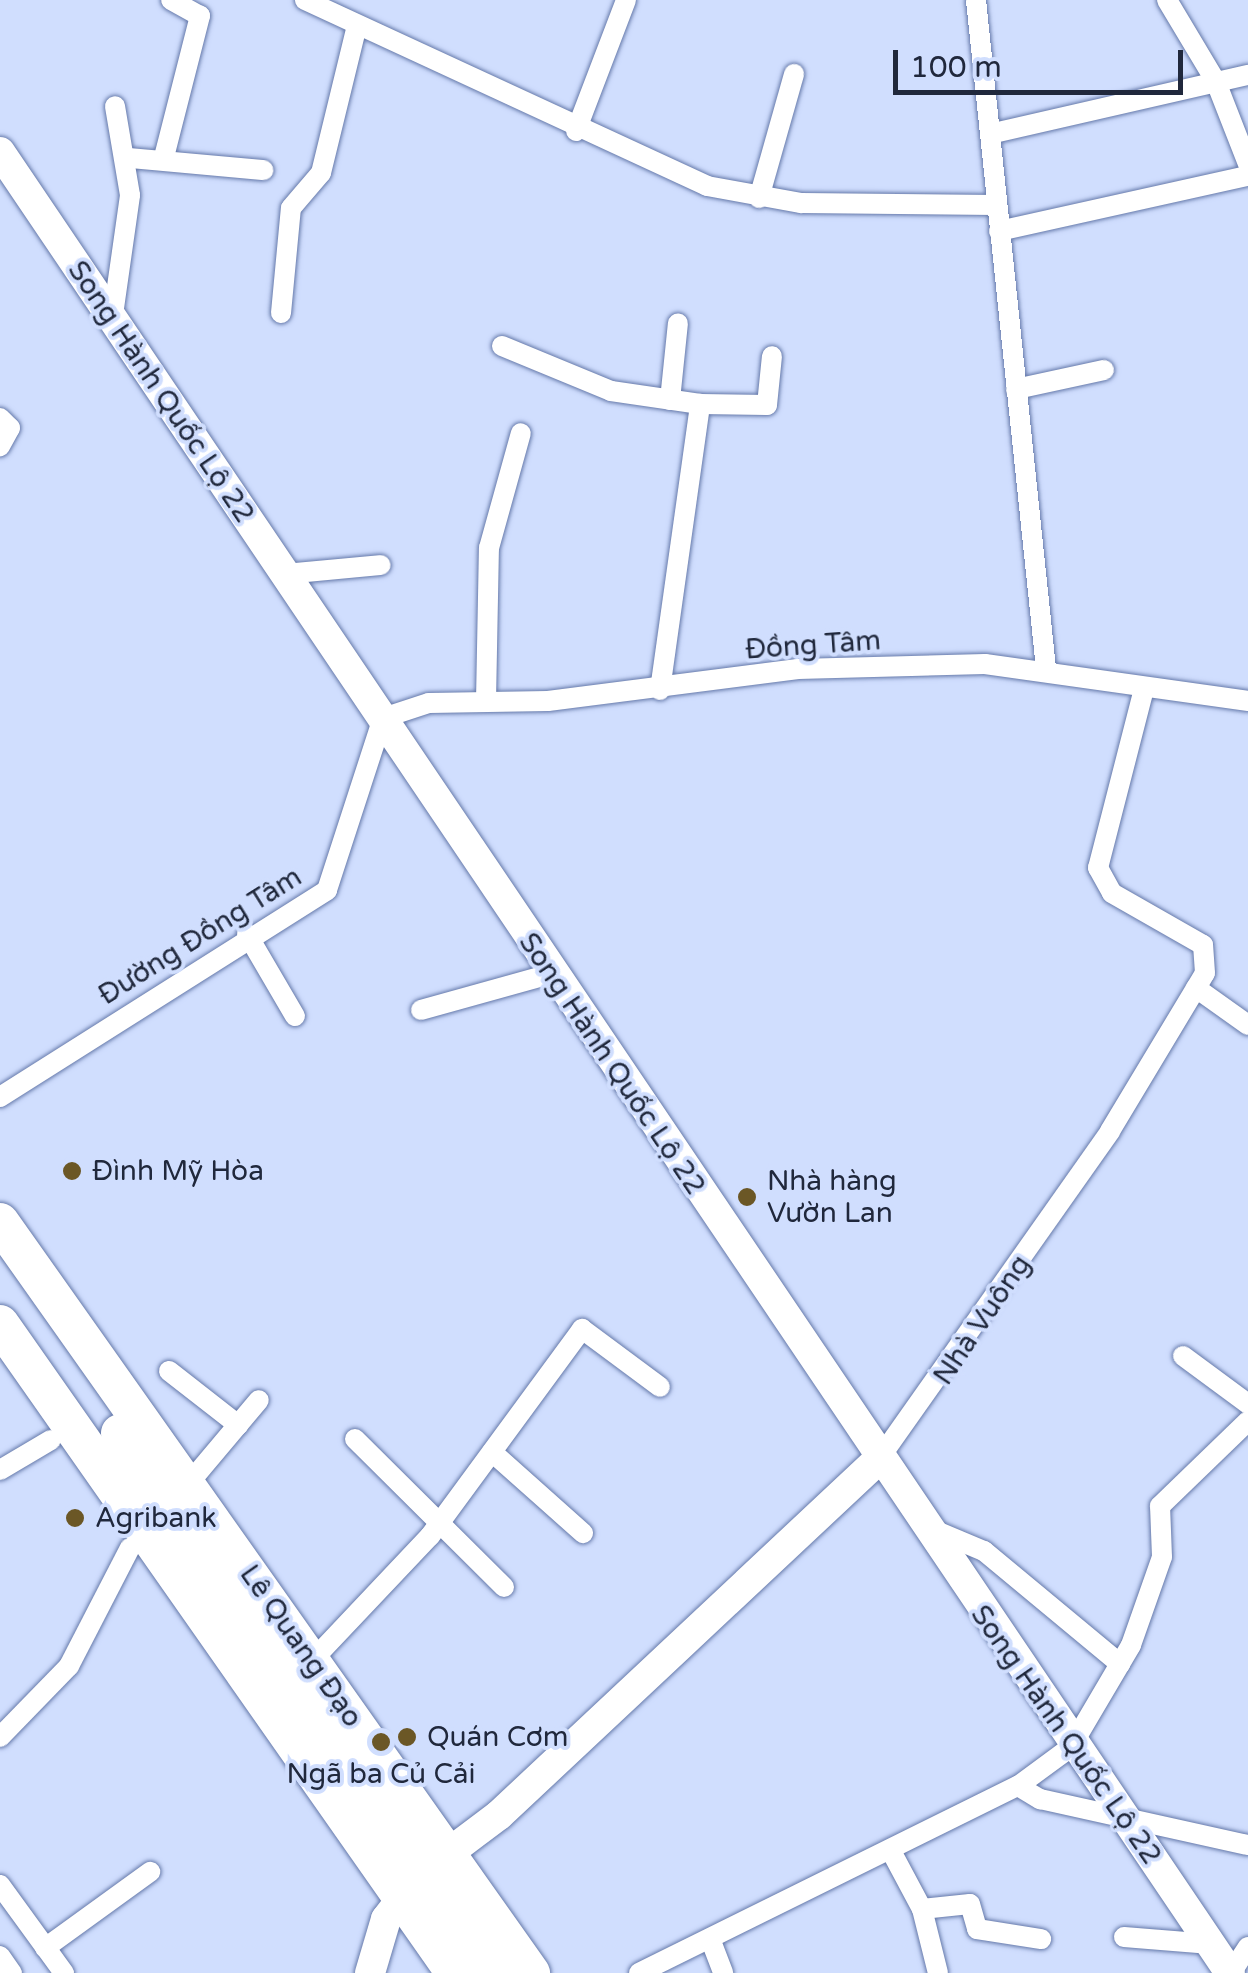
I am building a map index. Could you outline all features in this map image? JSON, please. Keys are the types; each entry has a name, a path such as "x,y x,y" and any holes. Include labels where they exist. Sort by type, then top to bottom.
{"highway":[{"name":"Lê Quang Đạo","path":"0,1222 179,1495 302,1672 414,1886 454,1973"},
{"name":"Lê Quang Đạo","path":"0,1262 179,1495"},
{"name":"Lê Quang Đạo","path":"0,1324 414,1886 531,1973"},
{"name":"Lê Quang Đạo","path":"0,1363 50,1440 130,1548 414,1886 495,1973"},
{"name":"Lê Quang Đạo","path":"414,1886 425,1973"}],"street":[{"path":"164,157 200,16 172,0"},
{"path":"306,0 576,131 759,198 996,205"},
{"path":"576,131 626,0"},
{"path":"976,0 994,133 998,232 1046,668"},
{"path":"1167,0 1216,82 1248,164"},
{"path":"281,312 292,204 321,173 357,25"},
{"path":"759,198 794,74"},
{"path":"994,133 1248,74"},
{"path":"115,106 120,152 130,158 164,157 263,170"},
{"name":"Song Hành Quốc Lộ 22","path":"0,152 1071,1746 1230,1973"},
{"path":"112,322 129,245 130,158"},
{"path":"998,232 1248,176"},
{"path":"670,400 678,323"},
{"path":"502,346 611,390 700,404 768,405 772,356"},
{"path":"1016,388 1104,370"},
{"path":"660,690 700,404"},
{"path":"0,418 10,428 0,446"},
{"path":"486,702 489,548 521,432"},
{"path":"284,574 380,565"},
{"name":"Đồng Tâm","path":"383,718 428,703 660,690 798,669 1046,668 1144,688 1248,701"},
{"name":"Nhà Vuông","path":"414,1886 499,1815 879,1459 1110,1131 1196,988 1203,945 1112,892 1098,868 1144,688"},
{"name":"Đường Đồng Tâm","path":"0,1096 247,934 327,890 383,718"},
{"path":"247,934 295,1016"},
{"path":"421,1010 550,974"},
{"path":"1196,988 1248,1024"},
{"path":"302,1672 439,1524 582,1330 660,1386"},
{"path":"1184,1356 1248,1404"},
{"path":"169,1371 238,1425"},
{"path":"179,1495 258,1400"},
{"path":"638,1973 711,1941 1018,1786 1071,1746 1120,1664 1162,1556 1160,1506 1248,1421"},
{"path":"355,1438 504,1587"},
{"path":"0,1470 50,1440"},
{"path":"492,1452 582,1533"},
{"path":"922,1525 984,1551 1120,1664"},
{"path":"0,1738 68,1666 130,1548"},
{"path":"1018,1786 1124,1818 1248,1845"},
{"path":"892,1851 922,1909 938,1973"},
{"path":"46,1948 150,1872"},
{"path":"0,1885 64,1973"},
{"path":"370,1973 414,1886"},
{"path":"922,1909 970,1904 977,1929 1041,1939"},
{"path":"1124,1937 1211,1944"},
{"path":"711,1941 723,1973"},
{"path":"1230,1973 1248,1947"},
{"path":"0,1956 12,1973"}],"place":[{"name":"Đình Mỹ Hòa","path":"72,1171"},
{"name":"Nhà hàng Vườn Lan","path":"747,1197"},
{"name":"Agribank","path":"75,1518"},
{"name":"Quán Cơm","path":"407,1737"},
{"name":"Ngã ba Củ Cải","path":"381,1742"}]}
